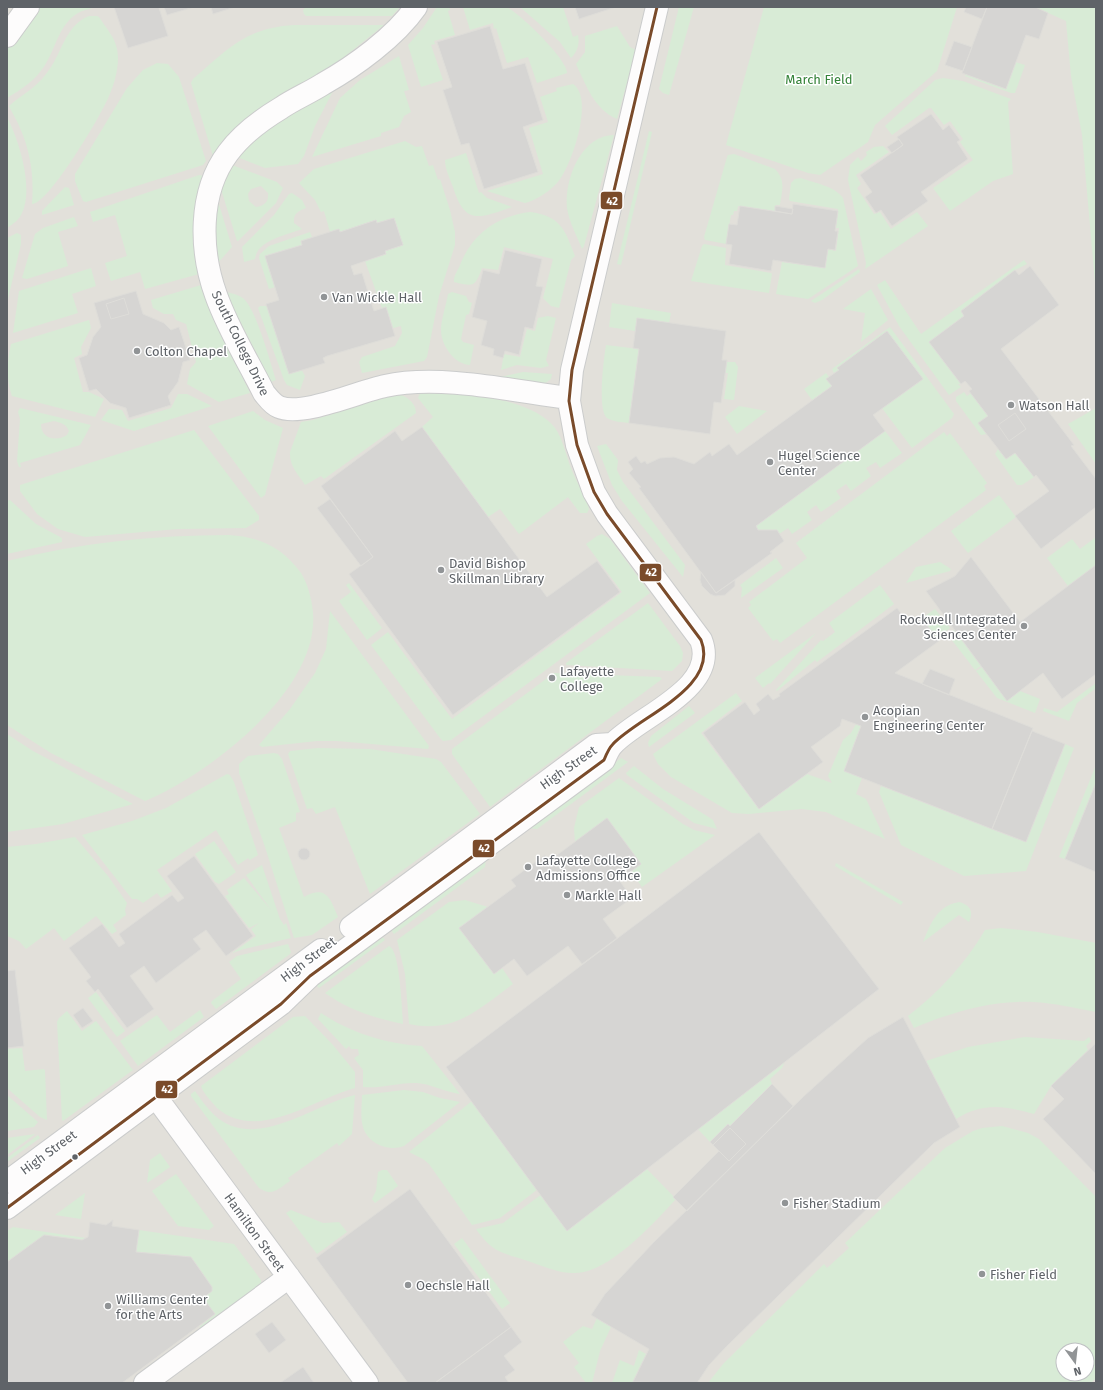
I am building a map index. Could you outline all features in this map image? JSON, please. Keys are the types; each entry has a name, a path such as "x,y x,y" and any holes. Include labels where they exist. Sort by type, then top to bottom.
{"street":[{"path":"7,36 28,7"},
{"name":"South College Drive","path":"416,7 394,32 324,84 281,107 257,124 228,152 214,178 205,217 204,237 210,277 223,312 271,402 280,407 300,410 373,388 401,382 426,381 449,382 569,398"},
{"path":"569,398 572,370 588,295 657,7"},
{"name":"High Street","path":"7,1208 150,1089 596,745 612,744 692,683 702,668 704,647 697,633 649,572 607,514 594,492 577,445 569,398"},
{"name":"High Street","path":"7,1182 150,1089"},
{"name":"Hamilton Street","path":"150,1089 366,1383"},
{"path":"145,1383 289,1277"}],"shaded area":[{"name":"Lafayette College","path":"7,7 1096,7 1096,1383 7,1383"}],"green space":[{"path":"502,6 512,10 531,26 552,48 560,58 567,73 537,83 528,57 507,63 493,23 470,30 463,7"},
{"path":"36,7 96,7 80,12 66,23 49,58 41,70 28,84 7,98 7,48"},
{"path":"306,7 400,7 392,16 306,16 303,10"},
{"path":"437,7 449,7 450,10 448,11 455,35 434,41 435,44 431,45 443,80 421,87 408,45 423,28"},
{"path":"520,7 563,7 573,37 578,35 578,48 571,58 560,42"},
{"path":"679,7 694,7 669,95 663,93 659,89"},
{"name":"March Field","path":"764,7 957,7 937,71 875,125 868,142 820,175 808,173 726,145"},
{"path":"1035,7 1096,7 1096,294 1082,135 1071,76 1066,21"},
{"path":"89,16 99,17 109,31 116,46 118,58 114,83 96,121 62,175 40,200 32,204 33,184 27,147 24,137 9,106 42,79 74,27"},
{"path":"294,25 384,25 343,58 301,85 224,142 213,156 191,83 193,79 227,50 250,35 262,30"},
{"path":"617,26 630,47 636,50 617,119 609,115 597,103 587,88 576,64 585,52 585,36"},
{"path":"399,56 409,90 404,91 411,112 404,116 399,127 381,133 381,136 312,157 340,98 360,80"},
{"path":"1015,62 1025,65 1015,93 1011,93 965,76 966,74"},
{"path":"157,63 168,64 179,77 206,161 203,165 86,202 83,201 75,181 75,174 127,88 143,70"},
{"path":"943,78 963,81 1011,99 1008,102 1013,174 993,181 950,211 933,188 973,160 960,142 963,139 950,121 944,125 931,108 929,108 892,135 885,126 935,80"},
{"path":"573,84 579,92 582,103 581,118 574,149 563,175 557,183 550,190 534,200 525,203 487,191 543,174 529,128 548,122 540,97 557,91 556,88"},
{"path":"334,89 315,126 304,156 298,164 265,168 237,157 271,126"},
{"path":"7,117 16,138 24,164 26,191 25,203 21,215 16,222 7,228"},
{"path":"649,131 652,132 621,265 617,264"},
{"path":"614,135 582,249 568,213 568,185 577,161 592,142 602,137"},
{"path":"405,141 416,147 422,146 429,166 433,165 438,180 440,179 455,232 455,245 439,296 427,357 424,361 362,373 359,362 362,357 395,346 402,333 401,326 393,328 386,307 382,308 365,261 386,254 385,251 403,245 394,218 377,223 376,220 340,232 338,229 330,232 324,211 321,212 315,200 299,183 314,169"},
{"path":"883,146 889,152 856,175 861,184 857,188 874,214 880,212 891,229 917,212 928,226 865,269 866,263 848,180 850,165 858,157 861,161 867,155 866,152 874,147"},
{"path":"466,153 479,193 481,192 487,198 512,207 482,216 475,216 468,213 463,208 458,200 448,174 445,160"},
{"path":"734,154 775,169 781,177 782,182 780,205 776,205 775,211 738,206 737,211 734,211 733,215 731,215 726,244 705,240 704,237 727,157 728,155"},
{"path":"232,165 277,182 283,188 276,203 238,241 221,189","holes":["261,186 268,193 267,201 262,206 256,207 249,201 248,194 251,189"]},
{"path":"199,175 203,176 198,201 199,274 145,289 140,272 111,281 105,263 127,256 115,215 93,222 90,212"},
{"path":"801,178 824,185 835,191 843,198 858,266 808,299 776,294 782,262 825,268 828,249 836,251 839,228 836,228 838,209 790,201 791,183 795,179"},
{"path":"65,187 69,188 74,205 42,215 42,211"},
{"path":"292,193 302,200 306,208 298,212 294,217 294,223 302,229 274,239 261,247 255,259 244,262 242,247 274,215 289,194"},
{"path":"217,198 232,247 217,264 214,241"},
{"path":"530,212 549,217 555,221 565,232 575,256 571,260 559,308 551,306 543,298 553,259 504,247 498,270 482,268 475,282 470,285 454,282 455,276 471,244 487,228 507,218"},
{"path":"74,217 78,226 58,232 68,266 27,279 22,278 35,234 43,228"},
{"path":"310,232 312,237 301,241 302,245 265,256 275,287 269,289 259,258 260,254 269,246"},
{"path":"17,233 21,235 21,244 7,303 7,238"},
{"path":"704,244 726,248 725,265 771,273 769,293 691,281 702,246"},
{"path":"1024,260 1027,264 1015,270 961,311 964,316 929,342 961,384 958,384 961,387 949,395 899,326 877,285 885,280 921,334"},
{"path":"91,268 96,286 72,294 78,313 13,333 19,291"},
{"path":"859,269 860,272 822,300 815,303 811,301"},
{"path":"201,285 209,307 250,393 219,402 187,384 190,369 196,362 186,324 176,320 173,314 164,314 153,308 151,300"},
{"path":"871,289 888,320 861,342 865,313 843,309"},
{"path":"225,292 241,297 250,306 263,338 276,380 271,382"},
{"path":"452,292 466,296 469,302 472,303 469,314 466,315 461,339 463,342 474,345 470,365 459,361 449,352 441,334 448,294"},
{"path":"612,303 671,313 669,323 637,318 635,331 609,327"},
{"path":"260,306 267,306 305,376 300,390 287,385 284,380 258,308"},
{"path":"548,316 556,318 546,360 549,366 541,368 517,365 501,370 504,354 520,357 527,329 535,331 538,318"},
{"path":"89,320 91,328 81,347 82,354 74,358 83,392 89,392 104,399 95,417 12,396 8,370 11,344"},
{"path":"890,327 954,414 952,418 912,448 882,408 923,379 887,331 838,368 839,370 834,373 832,369"},
{"path":"606,345 639,349 629,423 609,419 604,413 602,405 602,383"},
{"path":"727,362 735,362 738,367 734,400 724,399 728,373 725,373"},
{"path":"523,372 552,374 551,379 544,384 500,377"},
{"path":"826,373 829,377 826,379 832,386 812,400 804,389"},
{"path":"964,392 967,396 971,393 988,416 979,423 987,434 981,435 956,401 956,397"},
{"path":"420,393 453,393 492,398 529,409 544,418 558,432 575,478 588,504 589,509 587,513 580,513 568,497 519,534 500,509 488,517 422,427 433,417 418,398"},
{"path":"178,394 187,394 212,406 134,431 101,420 109,409 122,410 128,421 171,408"},
{"path":"401,395 412,402 416,413 324,479 321,476 305,485 294,470 290,457 290,452 301,422 313,420 382,398"},
{"path":"739,406 767,411 737,434 725,417"},
{"path":"20,408 91,425 80,445 20,463 21,467 19,467 17,461 20,419 18,412","holes":["54,421 67,427 69,431 67,435 54,439 46,436 41,424"]},
{"path":"1096,408 1096,464 1068,424"},
{"path":"253,411 265,420 283,428 265,495 261,498 208,426"},
{"path":"194,430 259,516 259,520 246,528 178,529 85,537 58,529 37,514 20,491 20,485"},
{"path":"885,431 902,453 880,468 876,462 866,468 871,476 851,491 846,484 836,491 841,498 821,512 816,505 807,512 812,520 792,534 788,528 779,534 777,530 758,530 756,526"},
{"path":"944,432 947,436 950,433 987,483 984,486 986,490 780,643 777,639 773,641 748,608 751,605 749,602 807,558 796,543"},
{"path":"606,444 618,460 617,470 623,482 685,565 683,577 622,501 612,485 597,446"},
{"path":"998,449 1006,459 1015,453 1034,477 1022,485 1017,485 995,454"},
{"path":"999,495 1016,517 968,553 951,531"},
{"path":"10,500 36,524 62,538 62,542 7,554 7,501"},
{"path":"602,534 610,539 650,593 451,740 443,741 371,645 388,632 452,719 622,592 586,544"},
{"path":"201,535 229,535 251,538 260,541 270,545 286,556 301,573 308,588 312,605 312,635 301,666 283,695 258,723 230,748 201,770 171,788 145,801 51,753 7,725 7,561 62,549 117,541"},
{"path":"1096,537 1096,565 1068,586 1047,558 1072,539 1080,549"},
{"path":"776,558 783,568 741,598 742,588 740,585"},
{"path":"940,562 951,569 950,571 906,583 916,567"},
{"path":"349,583 382,628 367,640 339,601 351,592 346,585"},
{"path":"880,585 894,604 817,662 815,660 777,691 776,690 821,640 823,641 835,632 829,623"},
{"path":"648,603 680,646 683,653 682,661 672,671 566,665 566,663"},
{"path":"935,609 950,628 937,638 922,618"},
{"path":"330,611 429,746 428,749 337,741 317,741 262,747 259,745 290,709 315,673 326,649"},
{"path":"954,630 981,666 975,670 948,635"},
{"path":"816,633 770,684 769,683 763,688 755,678"},
{"path":"982,667 1020,691 1040,699 1035,713 997,698 976,671"},
{"path":"554,673 660,677 662,679 490,807 452,754 452,749"},
{"path":"1096,683 1096,688 1077,703 1069,721 1043,711 1044,708 1057,712"},
{"path":"736,693 742,701 701,733 759,809 807,774 832,783 828,776 843,740 851,733 856,724 861,726 844,771 862,778 856,794 866,799 885,839 826,812 802,809 749,814 732,813 671,777 658,764 653,754"},
{"path":"689,706 695,713 649,747 648,743 651,736"},
{"path":"7,734 33,751 133,804 63,824 7,832"},
{"path":"1065,744 1074,748 1026,871 964,876 901,845 879,792 881,786 1026,842"},
{"path":"318,748 370,749 436,759 441,762 480,814 370,894 335,807 316,814 312,808 307,809 288,754 290,751"},
{"path":"274,753 278,754 282,759 300,812 296,813 296,821 279,828 304,897 317,892 326,895 330,899 338,917 312,935 294,938 265,847 239,773 239,764 248,756"},
{"path":"621,758 628,762 537,829 528,828"},
{"path":"1096,765 1096,783 1065,859 1059,857"},
{"path":"634,766 663,789 713,820 717,829 694,823 627,775 626,773"},
{"path":"227,774 230,775 234,782 258,855 250,860 248,858 238,865 216,830 157,870 172,891 161,898 157,893 143,903 137,899 132,899 82,835 132,821 166,808"},
{"path":"619,778 683,824 694,830 715,835 642,887 631,872 641,864 607,818 575,842 574,828 579,807"},
{"path":"75,837 108,876 127,903 125,910 126,915 113,925 117,931 112,934 96,916 64,941 54,928 26,949 19,941 7,936 7,847 36,844"},
{"path":"214,841 236,872 219,884 215,882 195,854"},
{"path":"486,859 485,867 394,934 390,929"},
{"path":"836,863 903,902 901,905 835,866"},
{"path":"262,865 280,919 284,925 286,923 291,938 232,953 256,936 251,929 259,923 249,928 225,896 229,894 227,890 244,878 271,910 246,875"},
{"path":"465,900 488,907 459,928 494,974 502,968 513,984 477,1010 453,1022 425,1026 409,1024 405,974 397,940 449,902"},
{"path":"959,902 966,905 970,909 971,915 969,922 959,915 923,942 932,922 940,911 951,904"},
{"path":"1001,928 1038,932 1096,943 1096,1012 1033,1002 1002,1003 957,1012 914,1028 908,1016 951,977 985,930"},
{"path":"382,936 385,940 319,988 316,985"},
{"path":"288,944 291,952 290,954 216,1009 211,1003 241,979 229,962 237,956"},
{"path":"389,946 393,950 398,969 403,1024 362,1013 325,993"},
{"path":"96,992 125,1031 117,1037 88,998"},
{"path":"200,1010 204,1017 138,1066 120,1041 157,1015 170,1032"},
{"path":"67,1011 82,1031 96,1021 133,1070 63,1121 57,1022 59,1018"},
{"path":"321,1013 344,1026 369,1036 395,1043 422,1046 460,1094 417,1083 363,1087 363,1070 354,1058 359,1055 358,1049 351,1049 349,1046 346,1049 318,1019"},
{"path":"305,1016 333,1045 355,1072 355,1088 286,1115 268,1120 250,1121 233,1118 217,1108 201,1086 293,1017"},
{"path":"1025,1037 1084,1041 1089,1037 1091,1041 1086,1046 1088,1050 1051,1086 1034,1114 1013,1109 994,1107 976,1110 956,1119 926,1061 968,1047"},
{"path":"22,1048 25,1071 44,1069 45,1071 47,1120 40,1117 7,1088 7,1049"},
{"path":"786,1059 782,1068 770,1079 772,1084 730,1126 728,1124 710,1142 697,1128"},
{"path":"404,1090 423,1092 440,1098 460,1102 404,1146 392,1148 374,1142 369,1138 363,1127 361,1115 362,1095"},
{"path":"195,1091 219,1119 235,1127 252,1129 269,1127 287,1122 339,1100 355,1095 352,1134 339,1146 337,1143 288,1178 290,1181 282,1187 271,1192 264,1191 259,1188 191,1096 191,1094"},
{"path":"7,1095 38,1122 34,1127 7,1131"},
{"path":"472,1101 538,1189 500,1218 472,1225 429,1164 423,1159 409,1152"},
{"name":"Fisher Field","path":"1002,1126 1028,1133 1039,1139 1096,1197 1096,1378 1095,1379 1095,1342 1055,1342 1055,1382 1092,1382 1091,1383 708,1383 723,1364 824,1264 827,1268 849,1248 845,1243 945,1148 973,1131 982,1128"},
{"path":"35,1134 7,1155 7,1138"},
{"path":"38,1135 40,1138 7,1162 7,1158"},
{"path":"160,1153 170,1167 147,1183 150,1160"},
{"path":"646,1168 676,1199 656,1221 630,1245 602,1265 588,1271 575,1273 563,1272 498,1251 482,1237 476,1229 503,1223 542,1194"},
{"path":"387,1170 398,1186 375,1203 372,1199 376,1191 378,1172"},
{"path":"176,1174 214,1226 209,1230 178,1226 152,1191"},
{"path":"85,1193 81,1219 55,1215"},
{"path":"291,1210 323,1223 339,1222 347,1232 317,1254 286,1213"},
{"path":"13,1227 86,1238 82,1240 44,1235 7,1262 7,1231"},
{"path":"139,1230 234,1244 261,1280 261,1285 208,1328 199,1327 215,1314 203,1298 212,1291 212,1288 191,1257 136,1252"},
{"path":"462,1238 510,1303 502,1309 454,1244"},
{"path":"597,1318 611,1327 600,1351 592,1383 586,1383 574,1367 579,1363 563,1342 583,1326 592,1329"},
{"path":"639,1350 646,1354 633,1381 636,1383 612,1383 620,1360 634,1366"}],"building":[{"path":"114,7 164,7 159,8 168,36 128,48"},
{"path":"164,7 194,7 167,15"},
{"path":"211,7 235,7 213,14"},
{"path":"575,7 616,7 579,19"},
{"path":"966,7 987,7 982,19 964,12"},
{"path":"987,7 1035,7 1048,13 1039,39 1026,35 1006,89 962,73"},
{"path":"490,26 503,69 525,63 543,120 523,127 538,172 484,189 469,143 461,145 443,90 452,87 437,42"},
{"path":"954,41 972,47 963,71 945,65"},
{"path":"931,114 943,130 949,125 960,140 957,142 968,159 921,192 928,201 892,226 881,210 876,213 865,197 872,192 860,175 903,145 897,137"},
{"path":"899,139 903,145 892,153 887,147"},
{"path":"793,204 838,211 835,231 838,231 835,250 828,249 825,268 773,260 771,271 729,264 732,245 726,244 729,224 737,225 740,206 792,214"},
{"path":"775,206 793,209 792,214 775,211"},
{"name":"Van Wickle Hall","path":"394,218 403,245 385,251 386,254 351,266 354,275 362,273 374,311 386,307 395,336 327,356 323,358 325,363 289,374 266,304 279,300 265,256 302,245 301,241 339,229 340,232 376,220 377,223"},
{"path":"505,250 542,259 536,286 543,287 533,329 525,327 519,355 505,351 503,358 493,355 494,349 481,345 487,321 472,317 483,270 499,274"},
{"name":"Watson Hall","path":"1030,266 1059,305 1001,349 1074,445 1071,446 1096,479 1096,507 1041,549 1015,516 1049,491 1036,475 1034,477 1015,453 1006,459 978,423 988,416 969,391 972,389 965,381 961,384 929,342 964,316 961,311 1015,270 1019,275"},
{"name":"Colton Chapel","path":"136,291 143,314 164,323 171,330 179,327 190,360 183,362 178,382 168,396 171,405 129,418 126,408 110,403 96,389 89,391 79,358 87,355 93,337 101,327 94,303"},
{"path":"124,298 129,314 111,319 106,304"},
{"path":"637,318 726,331 722,360 727,360 721,403 714,402 710,434 629,423 639,349 633,348"},
{"name":"Hugel Science Center","path":"887,331 923,379 873,415 885,431 756,526 758,530 777,530 784,541 770,552 772,553 716,593 639,488 641,487 629,473 633,469 628,462 636,456 641,463 645,461 647,464 660,458 674,457 694,464 710,452 712,456 729,444 737,455 832,386 826,379 839,370 837,368"},
{"path":"1015,413 1026,429 1009,441 998,425"},
{"name":"David Bishop Skillman Library","path":"422,427 547,597 597,561 620,592 453,715 349,574 373,557 321,486 395,431 402,441"},
{"path":"330,499 373,557 361,566 317,508"},
{"name":"Rockwell Integrated Sciences Center","path":"971,557 1020,622 1096,565 1096,674 1062,699 1043,673 1007,701 926,591 955,576"},
{"path":"701,572 716,593 735,580 735,586 725,595 715,596 710,594 702,586 700,580"},
{"name":"Acopian Engineering Center","path":"897,608 909,624 920,616 939,641 895,673 1033,728 992,829 844,771 861,726 842,719 840,726 811,747 823,762 759,809 703,733 745,702 754,715 760,710 756,704 768,694 773,700 780,696 779,694"},
{"path":"930,669 955,679 949,695 922,684"},
{"path":"1032,731 1065,744 1026,842 992,829"},
{"path":"1096,783 1096,872 1065,859"},
{"name":"Markle Hall","path":"607,818 641,864 619,880 632,898 603,919 617,938 582,964 568,946 527,976 514,959 494,974 459,928 516,886 511,880 545,855 549,861"},
{"path":"759,832 879,989 567,1231 446,1067"},
{"path":"304,848 308,850 310,854 308,858 304,860 300,858 298,854 300,850"},
{"path":"194,856 253,936 226,956 206,930 193,939 201,949 156,983 144,966 130,976 154,1009 127,1028 98,989 95,992 86,981 91,977 69,948 102,924 119,947 125,943 119,934 172,895 178,902 184,898 167,876"},
{"path":"15,970 24,1046 7,1048 7,971"},
{"path":"83,1008 93,1021 82,1028 73,1015"},
{"name":"Fisher Stadium","path":"903,1017 960,1127 934,1143 725,1348 709,1365 697,1383 633,1382 649,1349 591,1315 605,1294 654,1242 803,1097 868,1038"},
{"path":"1096,1043 1096,1174 1043,1119 1064,1099 1051,1086"},
{"path":"772,1084 793,1106 687,1211 673,1197 719,1151 710,1142 728,1124 730,1126"},
{"path":"730,1128 746,1144 729,1161 713,1145"},
{"name":"Oechsle Hall","path":"410,1189 511,1327 435,1383 408,1383 316,1258"},
{"name":"Williams Center for the Arts","path":"113,1220 112,1226 139,1230 136,1252 191,1257 212,1287 212,1291 203,1298 215,1314 122,1383 10,1383 7,1378 7,1262 44,1235 82,1240 88,1237 90,1222 106,1225"},
{"path":"272,1322 286,1340 269,1353 255,1334"},
{"path":"511,1327 522,1342 504,1356 515,1370 505,1377 509,1383 435,1383"},
{"path":"303,1367 314,1383 280,1383"}],"transit line":[{"name":"42","path":"7,1208 281,1004 310,976 604,760 613,744 625,733 674,700 688,687 699,673 704,657 701,640 607,514 594,492 577,445 569,401 572,370 657,7"}],"place":[{"name":"Van Wickle Hall","path":"324,297"},
{"name":"Colton Chapel","path":"137,351"},
{"name":"Watson Hall","path":"1011,405"},
{"name":"Hugel Science Center","path":"770,462"},
{"name":"David Bishop Skillman Library","path":"441,570"},
{"name":"Rockwell Integrated Sciences Center","path":"1024,626"},
{"name":"Lafayette College","path":"552,678"},
{"name":"Acopian Engineering Center","path":"865,717"},
{"name":"Lafayette College Admissions Office","path":"528,867"},
{"name":"Markle Hall","path":"567,895"},
{"name":"Fisher Stadium","path":"785,1203"},
{"name":"Fisher Field","path":"982,1274"},
{"name":"Oechsle Hall","path":"408,1285"},
{"name":"Williams Center for the Arts","path":"108,1306"}]}
